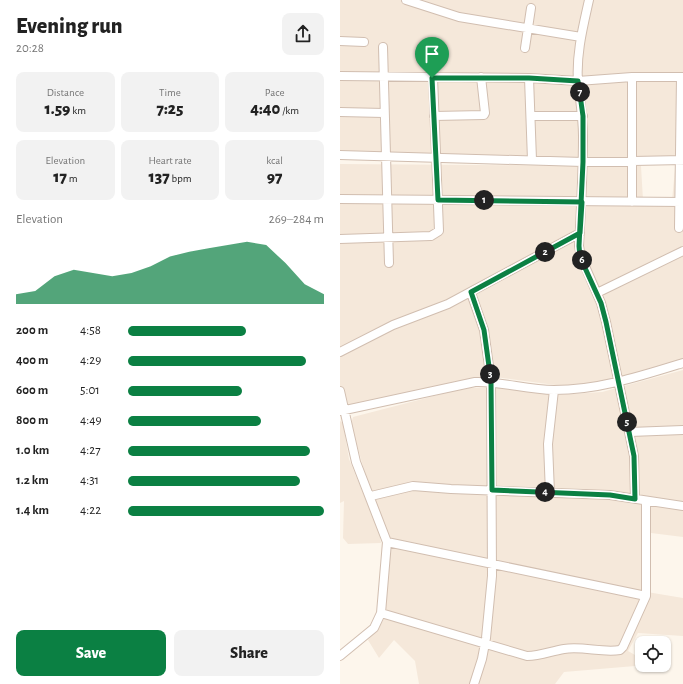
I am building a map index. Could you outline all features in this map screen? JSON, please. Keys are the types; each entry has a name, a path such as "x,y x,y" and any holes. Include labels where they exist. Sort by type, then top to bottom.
{"street":[{"path":"406,0 459,17 581,37"},
{"path":"590,0 581,37 578,81 583,116 580,257 597,293 604,316 630,432 634,456 635,499"},
{"path":"525,48 530,8"},
{"path":"340,41 364,42"},
{"path":"383,47 386,200 389,263"},
{"path":"340,240 434,235 439,231 432,51"},
{"path":"340,76 529,78 578,81 682,77 682,160 679,228"},
{"path":"434,116 484,115 481,77"},
{"path":"529,78 532,160"},
{"path":"632,78 632,202"},
{"path":"340,112 384,112"},
{"path":"531,116 583,116"},
{"path":"340,155 583,162 682,160"},
{"path":"340,199 681,202"},
{"path":"340,352 393,325 417,317 471,292 580,233"},
{"path":"597,293 683,251"},
{"path":"471,292 484,330 491,381 492,490 492,563 485,643 474,684"},
{"path":"343,411 475,382 491,381 554,390 618,383 683,363"},
{"path":"550,493 548,444 554,390"},
{"path":"340,392 343,411 356,462 371,496 387,542 381,614 374,628 340,656"},
{"path":"630,432 683,430"},
{"path":"371,496 413,486 610,495 683,506"},
{"path":"381,614 520,654 535,656 564,649 585,648 620,650 623,647 646,596 646,500"},
{"path":"387,542 646,596"}],"shaded area":[{"path":"340,0 683,0 683,157 340,158"},
{"path":"340,164 641,166 643,200 672,201 675,168 683,168 683,363 600,384 563,386 495,377 457,381 353,406 340,407"},
{"path":"683,370 683,537 643,532 647,592 683,598 683,636 638,633 628,651 635,655 635,666 564,672 555,684 419,684 415,661 394,640 379,658 368,640 382,622 385,615 391,547 368,484 351,424 353,417 465,388 506,387 557,395 602,392"},
{"path":"340,421 343,423 349,459 379,532 381,543 348,544 343,538 344,501 340,503"}],"route":[{"path":"432,78 438,200 582,202 580,233 471,292 484,330 491,381 492,490 610,495 635,499 634,456 606,322 601,303 580,257 579,246 580,233 582,202 583,116 578,81 481,77 432,78"}]}
